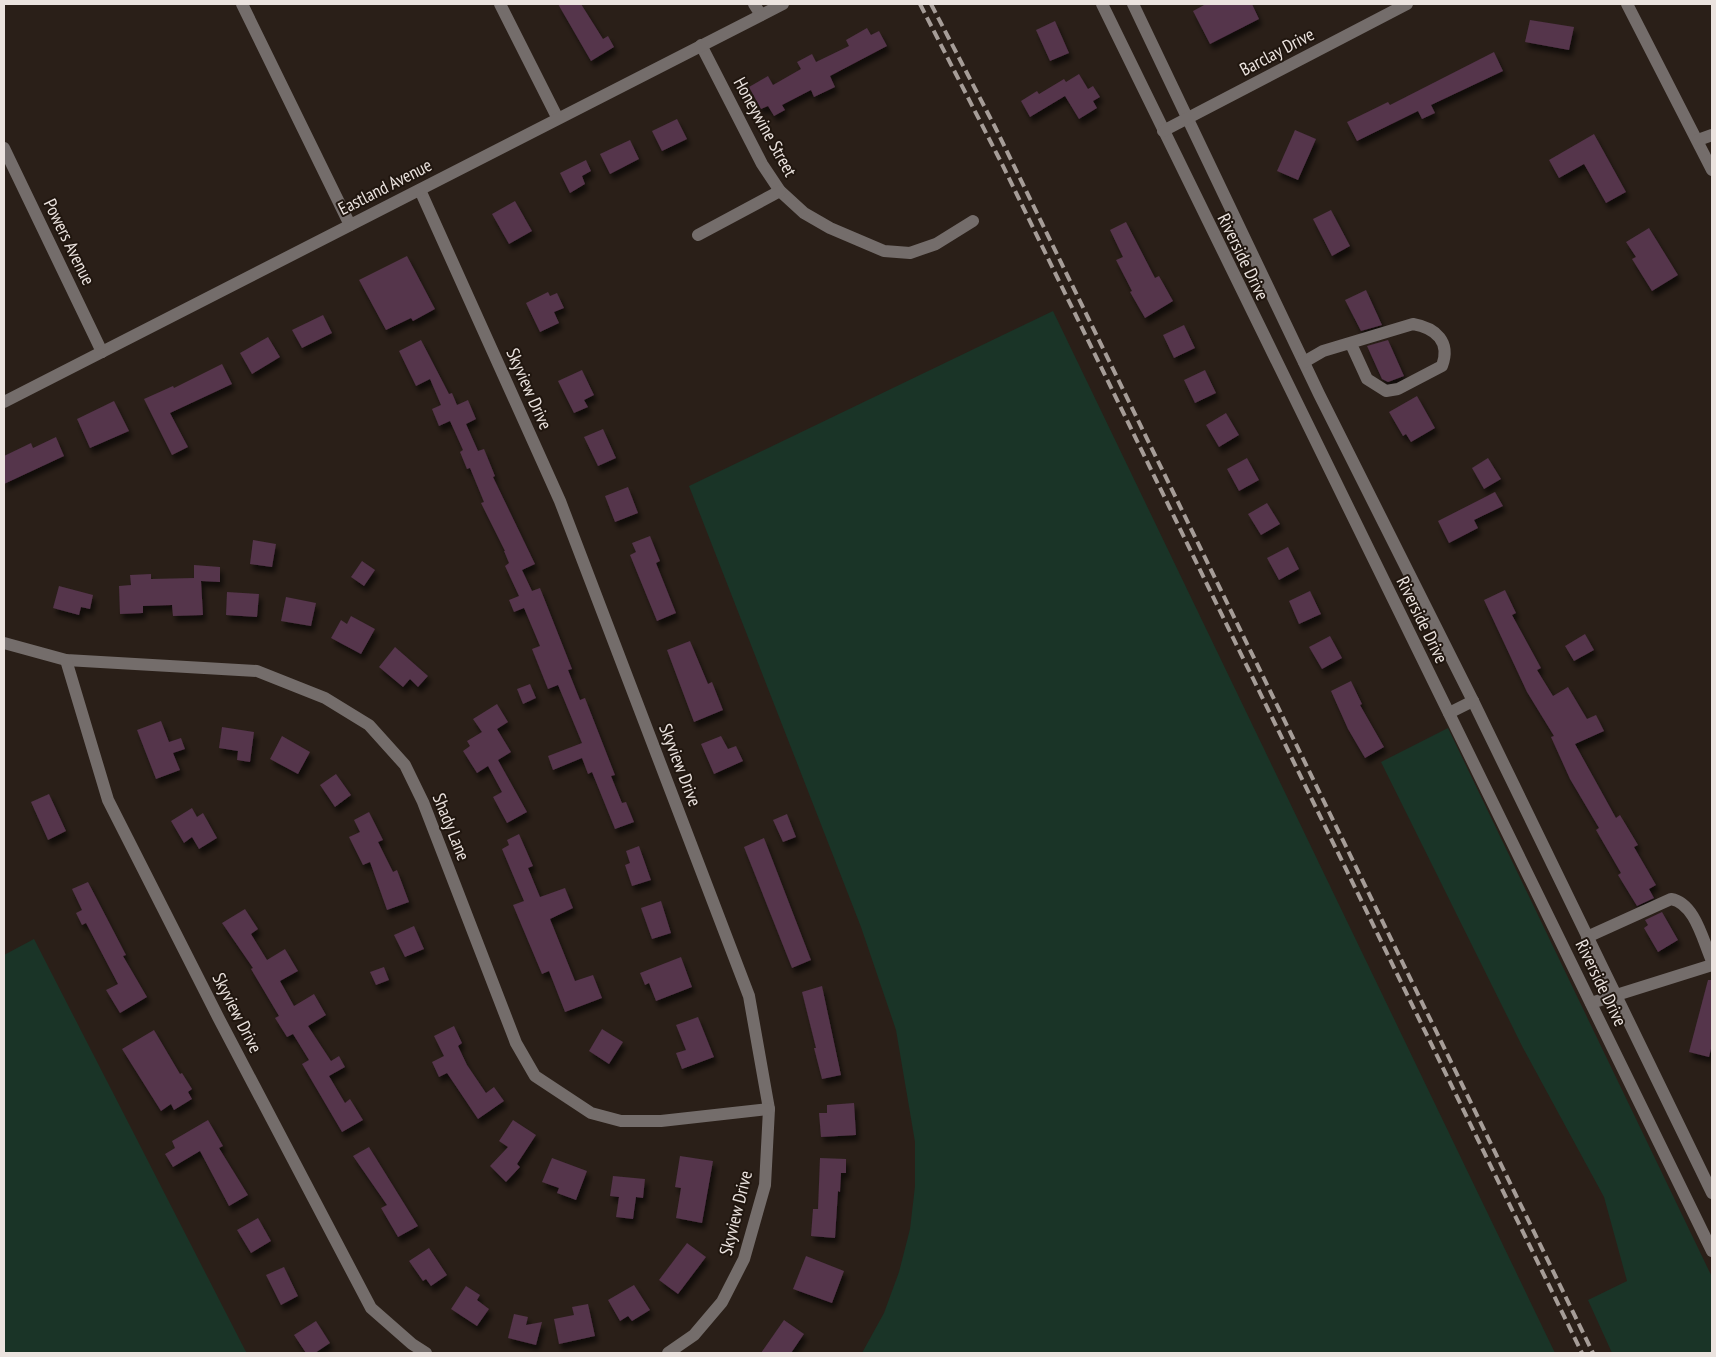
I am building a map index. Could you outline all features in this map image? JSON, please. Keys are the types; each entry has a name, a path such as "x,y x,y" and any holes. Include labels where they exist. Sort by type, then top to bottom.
{"street":[{"path":"242,4 350,225"},
{"path":"500,4 557,117"},
{"name":"Eastland Avenue","path":"4,402 420,190 557,117 701,45 758,9 783,4"},
{"name":"Riverside Drive","path":"1102,4 1712,1251"},
{"name":"Riverside Drive","path":"1133,4 1304,362 1473,701 1712,1193"},
{"name":"Barclay Drive","path":"1163,131 1407,4"},
{"path":"1627,4 1712,170"},
{"name":"Honeywine Street","path":"701,45 762,164 780,191 804,213 837,231 884,251 910,253 936,244 973,221"},
{"path":"1698,140 1712,135"},
{"name":"Powers Avenue","path":"4,148 102,352"},
{"name":"Skyview Drive","path":"420,190 560,501 749,996 769,1109 765,1185 744,1259 722,1302 694,1335 668,1353"},
{"path":"698,235 780,191"},
{"path":"1304,362 1323,351 1413,324 1425,326 1434,331 1440,337 1446,355 1442,366 1398,389 1386,391 1368,378 1351,344"},
{"name":"Shady Lane","path":"4,643 66,660 257,671 326,698 369,725 404,765 423,802 516,1043 535,1076 591,1113 621,1121 661,1121 769,1109"},
{"name":"Skyview Drive","path":"66,660 108,800 218,1017 371,1308 412,1344 426,1353"},
{"path":"1449,713 1473,701"},
{"path":"1587,937 1672,899 1681,901 1691,912 1712,961"},
{"path":"1591,1003 1712,965"}],"green space":[{"path":"1053,311 1555,1353 862,1353 884,1313 899,1272 910,1229 915,1186 915,1142 896,1030 861,927 689,486"},
{"path":"1448,728 1712,1277 1712,1353 1612,1353 1588,1300 1627,1281 1604,1197 1523,1048 1381,762"},
{"path":"34,939 247,1353 4,1353 4,955"}],"building":[{"path":"558,4 581,4 603,39 608,36 614,47 591,61"},
{"path":"1206,4 1252,4 1259,19 1210,44 1193,11"},
{"path":"1530,20 1574,27 1569,50 1525,42"},
{"path":"1055,21 1069,53 1050,61 1036,30"},
{"path":"867,28 871,35 879,31 887,46 830,76 835,87 814,97 811,90 782,105 785,110 774,116 768,106 761,109 749,87 768,76 773,85 801,69 797,62 812,54 816,62 849,46 846,40"},
{"path":"1494,52 1503,71 1431,105 1435,113 1422,119 1418,111 1357,141 1347,122 1388,102 1390,105"},
{"path":"1079,74 1088,89 1093,86 1100,97 1093,101 1097,108 1079,119 1065,96 1030,117 1021,101 1037,91 1039,94 1064,79 1066,82"},
{"path":"677,119 687,139 662,151 652,131"},
{"path":"1295,130 1316,139 1298,180 1277,171"},
{"path":"1594,134 1626,192 1606,203 1584,164 1559,178 1549,160"},
{"path":"630,140 639,159 610,174 600,154"},
{"path":"586,160 591,171 582,176 585,184 570,193 560,173"},
{"path":"515,201 532,231 509,244 492,214"},
{"path":"1331,210 1350,246 1332,256 1313,219"},
{"path":"1126,222 1155,278 1159,276 1173,301 1145,318 1130,292 1132,291 1116,260 1123,257 1110,230"},
{"path":"1649,228 1678,275 1652,291 1632,259 1636,257 1626,242"},
{"path":"407,256 435,309 413,321 411,318 386,330 359,280"},
{"path":"1366,290 1382,325 1361,331 1345,300"},
{"path":"548,292 550,296 557,293 564,308 554,312 559,323 540,332 526,303"},
{"path":"323,315 332,333 302,348 292,330"},
{"path":"1184,325 1195,348 1174,358 1163,335"},
{"path":"268,337 280,357 252,374 240,353"},
{"path":"421,340 449,394 452,393 457,405 468,400 476,419 466,424 478,451 484,449 495,476 493,477 535,564 522,570 532,591 540,588 572,669 568,670 580,700 585,698 615,775 611,776 622,803 626,802 634,822 615,829 592,772 588,774 582,758 553,770 548,756 582,743 558,685 548,689 532,649 540,646 524,608 514,612 509,600 519,596 505,566 509,563 481,503 484,502 470,468 467,469 460,452 463,450 450,421 439,426 432,409 441,405 430,379 416,386 399,351"},
{"path":"1388,340 1404,376 1388,382 1382,379 1367,346"},
{"path":"222,364 232,384 170,413 188,447 172,455 144,399 173,386 174,388"},
{"path":"582,370 594,395 584,400 588,407 574,413 558,381"},
{"path":"1205,370 1216,393 1195,403 1184,380"},
{"path":"1417,396 1435,428 1411,442 1406,434 1403,436 1389,412"},
{"path":"114,401 129,431 90,448 77,419"},
{"path":"1226,413 1239,435 1219,447 1206,425"},
{"path":"603,429 616,458 598,466 584,437"},
{"path":"56,437 64,456 4,484 4,456 31,443 33,448"},
{"path":"1247,458 1259,480 1239,491 1227,469"},
{"path":"1488,458 1501,479 1484,489 1472,468"},
{"path":"628,487 638,513 615,522 605,496"},
{"path":"1495,492 1503,506 1474,520 1478,528 1449,543 1438,521"},
{"path":"1267,503 1280,524 1261,535 1248,514"},
{"path":"650,536 660,561 656,563 676,613 657,621 630,555 636,552 632,543"},
{"path":"253,540 276,544 272,567 250,564"},
{"path":"1288,547 1299,569 1279,580 1267,558"},
{"path":"362,561 375,570 364,586 351,577"},
{"path":"194,565 220,567 220,582 201,581 203,615 173,616 172,605 143,606 143,613 120,614 119,586 131,585 130,575 151,574 151,579 194,578"},
{"path":"59,586 93,595 90,609 81,607 79,615 53,608"},
{"path":"1505,590 1516,613 1512,615 1541,668 1537,670 1553,696 1568,687 1587,719 1596,715 1604,731 1575,744 1616,818 1620,815 1638,845 1634,847 1656,885 1649,889 1654,898 1637,906 1618,875 1621,873 1596,830 1599,828 1570,779 1551,737 1554,736 1527,692 1484,600"},
{"path":"1310,591 1321,614 1299,624 1289,601"},
{"path":"227,592 259,594 257,617 226,615"},
{"path":"286,597 316,603 311,626 281,621"},
{"path":"351,616 375,629 361,654 331,638 341,620 347,624"},
{"path":"1585,634 1594,650 1574,661 1565,646"},
{"path":"1330,636 1342,658 1322,669 1309,647"},
{"path":"690,641 708,684 712,682 723,710 694,722 667,650"},
{"path":"395,647 428,676 418,687 410,679 403,687 379,667"},
{"path":"1351,681 1362,704 1360,705 1384,747 1365,758 1348,729 1331,691"},
{"path":"530,684 536,698 523,704 517,689"},
{"path":"497,704 508,722 497,729 511,752 498,760 527,812 507,823 493,797 502,792 488,766 477,773 463,751 470,746 467,741 482,732 473,719"},
{"path":"161,721 169,742 181,738 185,749 173,753 180,770 156,779 137,730"},
{"path":"222,727 254,732 250,762 237,760 238,751 219,748"},
{"path":"282,736 310,752 298,774 270,759"},
{"path":"721,736 728,749 736,746 743,761 714,774 701,744"},
{"path":"336,774 351,795 335,807 320,785"},
{"path":"49,794 66,831 48,840 31,802"},
{"path":"192,808 197,817 203,813 217,838 199,849 192,837 184,843 171,821"},
{"path":"369,812 383,840 378,842 393,872 397,870 409,902 387,910 370,862 363,865 349,837 360,832 354,820"},
{"path":"787,814 796,837 783,842 773,820"},
{"path":"519,834 533,866 528,868 540,897 565,888 573,908 550,919 575,981 593,975 602,998 565,1012 549,971 542,974 513,905 524,901 502,849 509,845 507,840"},
{"path":"764,838 811,960 792,968 744,847"},
{"path":"639,846 651,880 632,886 625,865 630,863 626,851"},
{"path":"88,882 126,955 123,956 147,997 120,1013 106,990 118,984 86,923 82,925 76,913 82,910 72,889"},
{"path":"661,901 671,933 652,939 641,908"},
{"path":"245,909 258,929 251,934 267,960 285,949 298,971 280,981 294,1006 314,994 326,1015 308,1026 331,1061 339,1056 345,1067 329,1076 345,1103 350,1099 363,1120 342,1132 302,1064 309,1060 293,1034 287,1037 275,1018 279,1016 251,969 253,968 222,923"},
{"path":"1662,912 1678,940 1658,952 1644,928 1648,925 1645,920"},
{"path":"414,926 424,949 405,957 394,935"},
{"path":"681,957 692,987 656,1001 649,983 645,985 640,973"},
{"path":"384,967 389,980 376,985 370,972"},
{"path":"1708,980 1712,980 1712,1045 1709,1057 1689,1052"},
{"path":"822,986 841,1075 822,1079 802,992"},
{"path":"698,1017 714,1057 682,1069 676,1053 686,1050 676,1025"},
{"path":"454,1026 462,1043 458,1046 467,1065 486,1093 494,1087 504,1101 478,1119 447,1073 439,1077 432,1062 444,1056 434,1036"},
{"path":"602,1029 623,1042 609,1064 589,1051"},
{"path":"154,1030 180,1074 182,1073 192,1089 188,1092 192,1099 174,1110 171,1104 161,1111 122,1049"},
{"path":"854,1103 856,1135 821,1137 819,1113 827,1113 827,1105"},
{"path":"208,1120 223,1146 219,1148 248,1195 229,1206 200,1151 173,1167 165,1154 175,1148 172,1141"},
{"path":"513,1120 536,1135 517,1164 520,1167 506,1182 490,1166 508,1147 499,1141"},
{"path":"369,1147 418,1226 398,1237 381,1208 387,1205 353,1156"},
{"path":"680,1156 713,1161 702,1223 676,1218 681,1188 675,1187"},
{"path":"552,1158 587,1171 576,1200 557,1193 559,1188 542,1182"},
{"path":"820,1158 846,1159 846,1173 841,1173 840,1192 838,1191 835,1238 811,1236 813,1209 818,1209"},
{"path":"613,1176 645,1179 643,1198 636,1197 633,1219 616,1217 619,1197 610,1196"},
{"path":"258,1218 271,1241 251,1253 237,1230"},
{"path":"687,1243 706,1257 678,1294 659,1280"},
{"path":"429,1248 447,1275 431,1286 426,1279 423,1281 409,1261"},
{"path":"806,1256 844,1271 832,1303 793,1289"},
{"path":"284,1267 298,1296 281,1305 266,1275"},
{"path":"634,1285 650,1310 632,1321 628,1316 620,1321 608,1300"},
{"path":"466,1286 480,1295 477,1300 489,1309 477,1326 451,1309"},
{"path":"588,1304 595,1336 559,1344 554,1319 574,1315 572,1307"},
{"path":"514,1314 528,1317 526,1325 542,1322 536,1345 508,1338"},
{"path":"784,1320 804,1334 791,1353 761,1353"},
{"path":"316,1321 330,1343 315,1353 306,1353 294,1335"}],"railway":[{"path":"920,4 1002,164 1582,1353"},
{"path":"931,4 995,127 1593,1353"}]}
